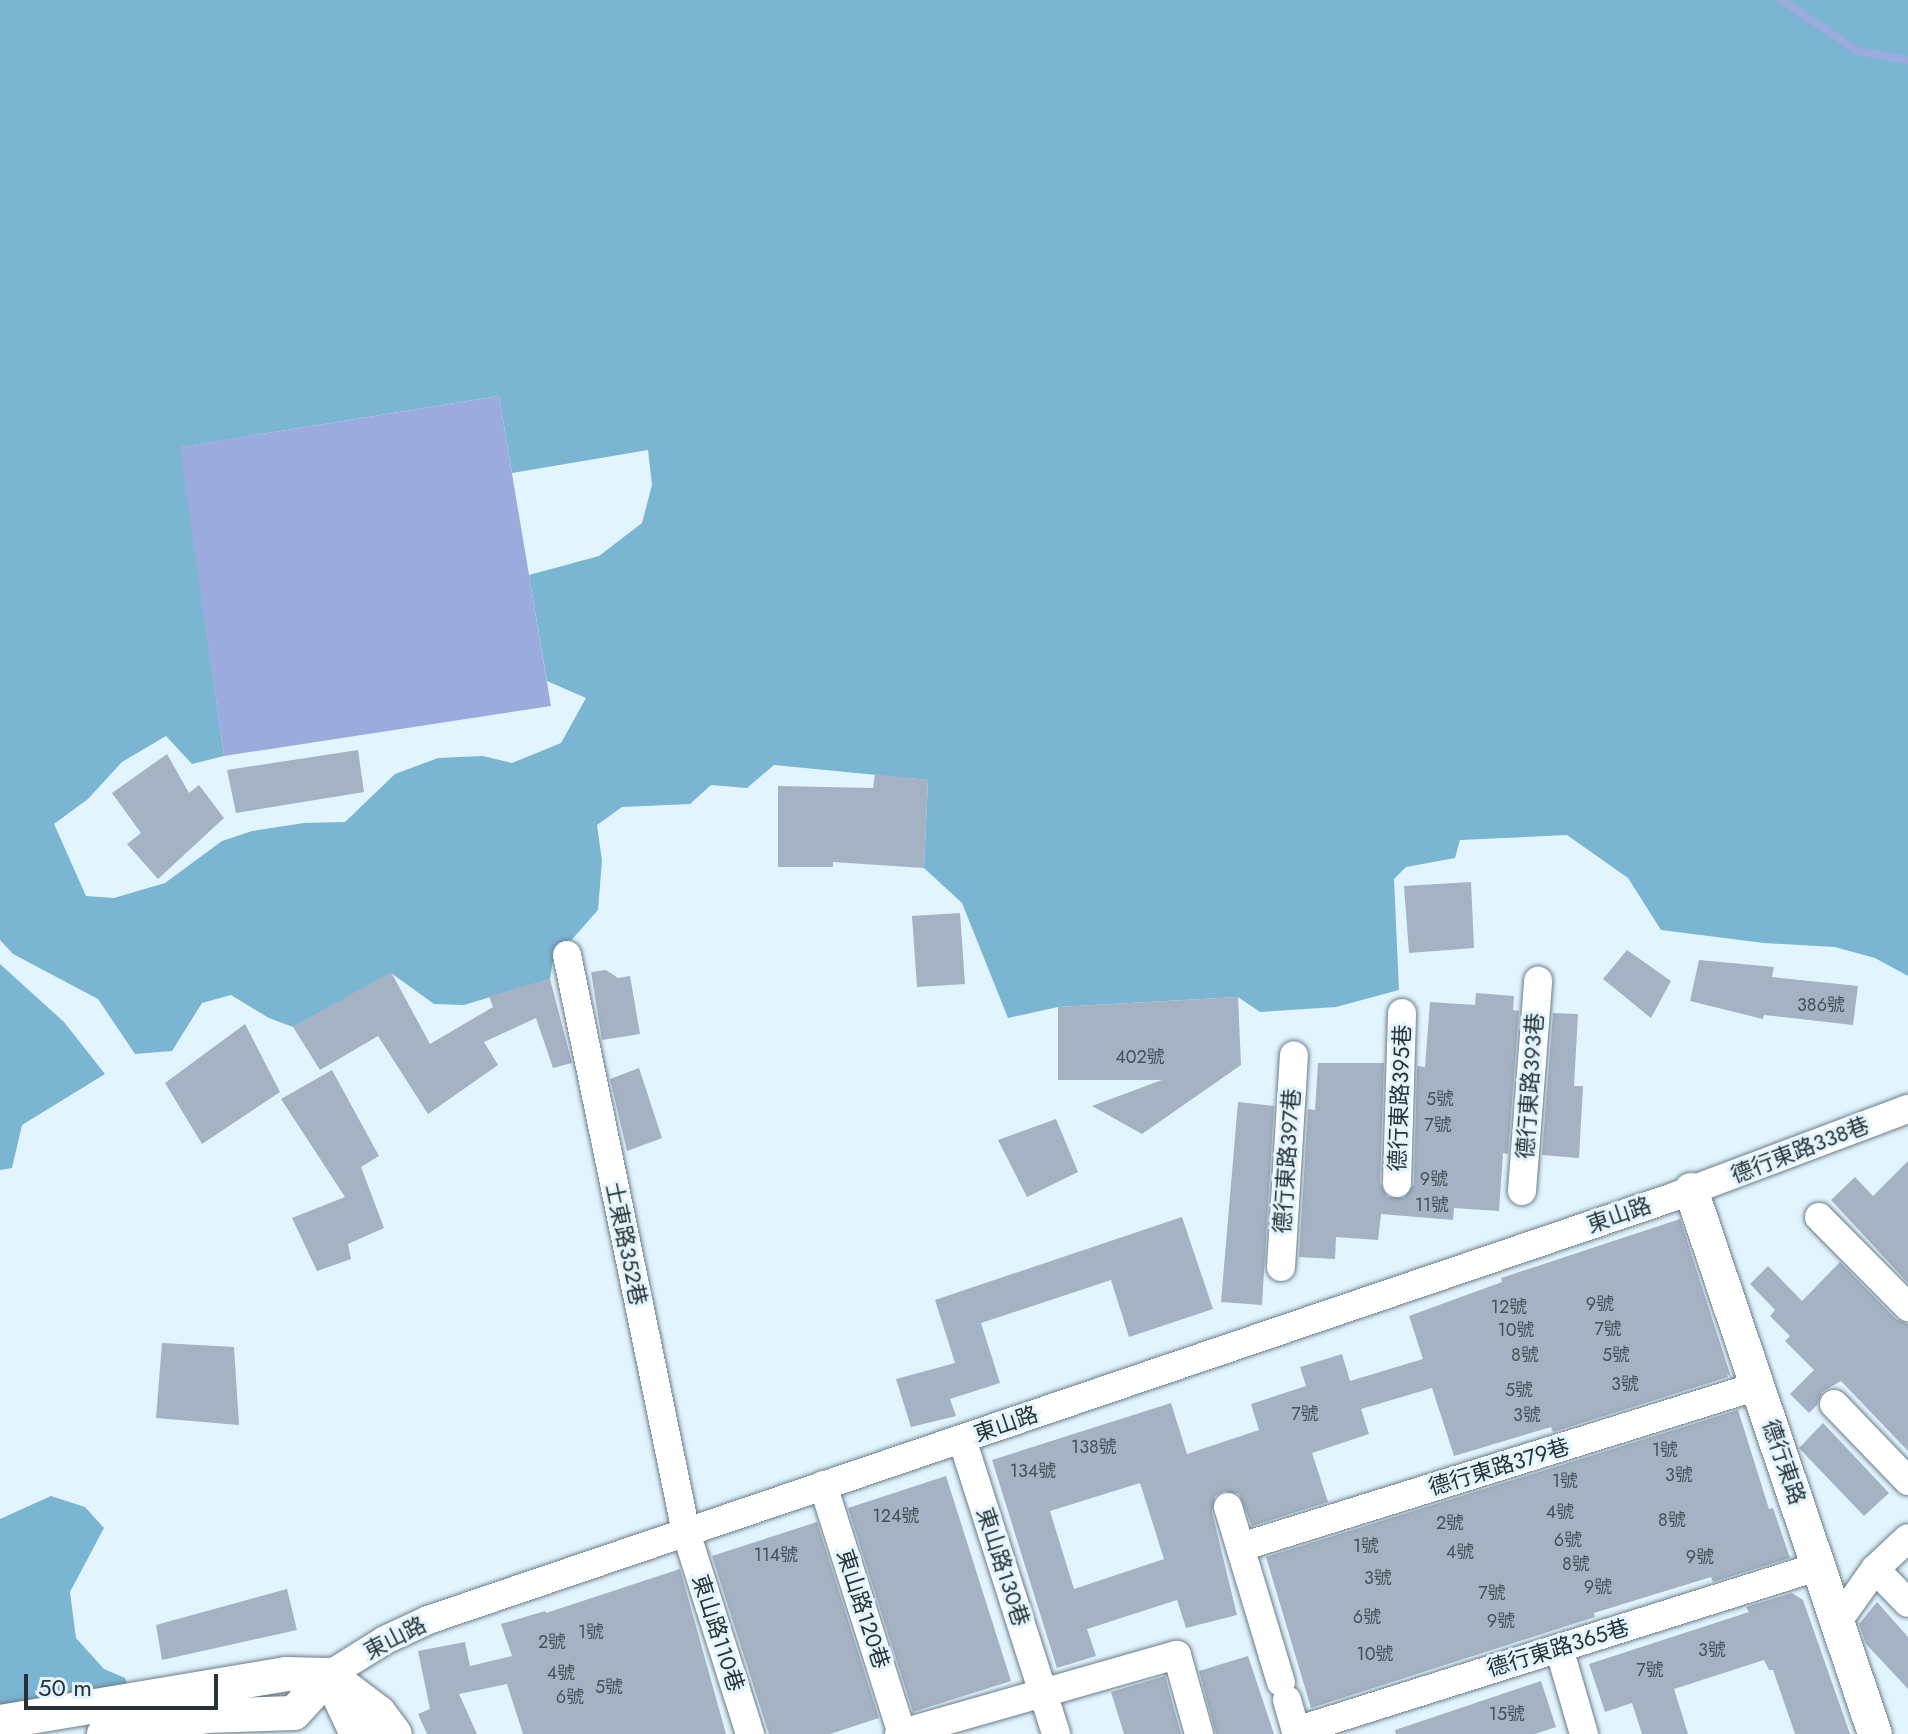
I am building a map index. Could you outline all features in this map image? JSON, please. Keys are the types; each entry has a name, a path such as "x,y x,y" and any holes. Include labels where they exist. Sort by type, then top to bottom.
{"street":[{"name":"士東路352巷","path":"567,955 686,1532"},
{"name":"德行東路393巷","path":"1522,1191 1538,981"},
{"name":"德行東路395巷","path":"1397,1183 1402,1013"},
{"name":"德行東路397巷","path":"1281,1267 1294,1055"},
{"name":"德行東路338巷","path":"1691,1190 1908,1109"},
{"name":"東山路","path":"104,1734 206,1716 294,1713 329,1675 385,1640 428,1620 1691,1190"},
{"name":"德行東路","path":"1691,1190 1875,1734"},
{"path":"1819,1217 1908,1307"},
{"name":"德行東路379巷","path":"1241,1547 1758,1386"},
{"path":"1834,1404 1908,1481"},
{"name":"東山路130巷","path":"962,1439 1056,1734"},
{"name":"東山路120巷","path":"823,1485 901,1734"},
{"path":"1228,1507 1297,1732"},
{"name":"東山路110巷","path":"686,1532 750,1734"},
{"path":"1838,1621 1875,1569 1908,1538"},
{"name":"德行東路365巷","path":"1297,1732 1820,1566"},
{"path":"1875,1569 1908,1603"},
{"path":"1559,1648 1584,1734"},
{"path":"901,1734 1177,1655 1199,1734"},
{"path":"0,1722 286,1674 329,1675 379,1713 395,1734"},
{"path":"329,1675 357,1734"}],"shaded area":[{"path":"0,0 1908,0 1908,976 1875,958 1835,947 1764,943 1661,930 1628,878 1567,835 1460,840 1455,858 1406,867 1394,879 1399,990 1336,1007 1260,1012 1238,997 1058,1007 1008,1018 962,903 924,868 928,780 774,765 747,788 711,785 690,804 622,807 597,825 602,861 598,910 553,961 550,979 464,1005 434,1004 391,973 293,1027 269,1018 231,995 202,1003 172,1051 135,1054 98,999 13,954 0,940","holes":["499,396 512,473 648,450 652,485 642,523 599,556 529,575 547,681 586,698 561,743 512,763 483,756 438,758 395,774 345,822 304,823 252,831 222,841 165,883 114,898 86,896 54,824 88,799 122,762 166,736 192,764 224,756 181,447"]},
{"path":"499,396 551,706 224,756 180,447"},
{"path":"0,964 64,1022 105,1074 22,1125 12,1168 0,1170"},
{"path":"51,1496 85,1507 104,1528 70,1592 76,1638 104,1669 125,1678 130,1691 0,1712 0,1519"}],"building":[{"path":"358,750 364,792 236,813 227,770"},
{"path":"167,754 189,793 199,785 224,818 158,879 127,844 141,833 112,793"},
{"path":"875,774 928,780 924,868 833,862 833,867 778,867 778,786 873,788"},
{"path":"1471,882 1474,948 1409,953 1404,886"},
{"path":"960,913 965,984 917,987 912,916"},
{"path":"1627,950 1671,981 1651,1018 1603,979"},
{"path":"1699,960 1774,967 1772,977 1858,986 1853,1025 1764,1015 1763,1019 1690,1001"},
{"path":"606,970 618,978 630,976 640,1034 602,1040 591,972"},
{"path":"391,972 430,1044 493,1007 489,996 550,979 572,1063 553,1068 536,1018 484,1042 498,1065 428,1114 378,1036 320,1070 293,1027"},
{"path":"1476,993 1514,996 1513,1010 1519,1011 1508,1154 1503,1153 1499,1211 1454,1208 1453,1220 1381,1214 1378,1240 1336,1237 1335,1259 1299,1257 1308,1109 1315,1110 1318,1063 1384,1063 1380,1183 1387,1197 1404,1198 1414,1184 1417,1066 1425,1067 1430,1002 1475,1005"},
{"path":"1238,997 1241,1065 1142,1134 1092,1106 1162,1080 1058,1080 1058,1007"},
{"path":"1553,1013 1578,1014 1574,1086 1583,1086 1579,1158 1542,1155"},
{"path":"245,1024 280,1092 202,1144 165,1083"},
{"path":"639,1068 662,1138 627,1151 610,1079"},
{"path":"332,1070 379,1156 361,1167 384,1228 348,1244 351,1259 317,1271 292,1218 345,1197 281,1099"},
{"path":"1238,1102 1274,1106 1262,1305 1221,1302"},
{"path":"1056,1119 1078,1172 1027,1197 998,1140"},
{"path":"1908,1161 1908,1283 1831,1200 1855,1177 1873,1196"},
{"path":"1182,1217 1213,1309 1129,1337 1111,1280 981,1323 1000,1383 950,1399 956,1416 911,1427 896,1379 955,1363 935,1300"},
{"path":"1680,1219 1731,1377 1727,1374 1728,1377 1553,1432 1551,1427 1454,1456 1432,1388 1361,1409 1369,1434 1312,1453 1328,1502 1252,1526 1239,1494 1224,1491 1215,1496 1212,1512 1237,1615 1186,1628 1177,1600 1087,1629 1096,1656 1057,1668 992,1460 1171,1403 1187,1454 1259,1430 1251,1404 1306,1386 1300,1367 1342,1354 1350,1381 1423,1359 1409,1316 1502,1282 1501,1278","holes":["1140,1483 1164,1559 1074,1589 1050,1511"]},
{"path":"1840,1262 1896,1319 1908,1324 1908,1451 1841,1381 1822,1392 1817,1405 1809,1413 1790,1394 1814,1370 1785,1341 1790,1336 1770,1316 1775,1310 1750,1284 1768,1266 1802,1301"},
{"path":"162,1343 234,1347 239,1425 156,1418"},
{"path":"1738,1410 1769,1509 1773,1508 1790,1558 1713,1582 1711,1577 1594,1613 1595,1617 1311,1708 1266,1557"},
{"path":"1823,1423 1889,1493 1864,1516 1799,1448"},
{"path":"946,1476 1011,1681 913,1712 848,1508"},
{"path":"817,1522 879,1718 830,1734 769,1734 712,1556"},
{"path":"680,1569 726,1734 523,1734 507,1684 459,1694 477,1734 427,1734 418,1714 430,1709 418,1651 465,1642 470,1666 512,1656 501,1624 546,1613"},
{"path":"287,1589 297,1630 162,1660 156,1625"},
{"path":"1792,1593 1803,1600 1850,1734 1795,1734 1773,1670 1769,1670 1764,1660 1674,1689 1688,1734 1642,1734 1632,1703 1605,1712 1589,1664 1749,1612 1746,1607"},
{"path":"1877,1602 1908,1637 1908,1689 1866,1644 1859,1624"},
{"path":"1248,1656 1274,1734 1216,1734 1199,1671"},
{"path":"1165,1676 1181,1734 1124,1734 1111,1692"},
{"path":"1541,1681 1556,1727 1535,1734 1396,1734 1395,1730"}],"waterway":[{"path":"1781,0 1857,51 1908,60"}]}
